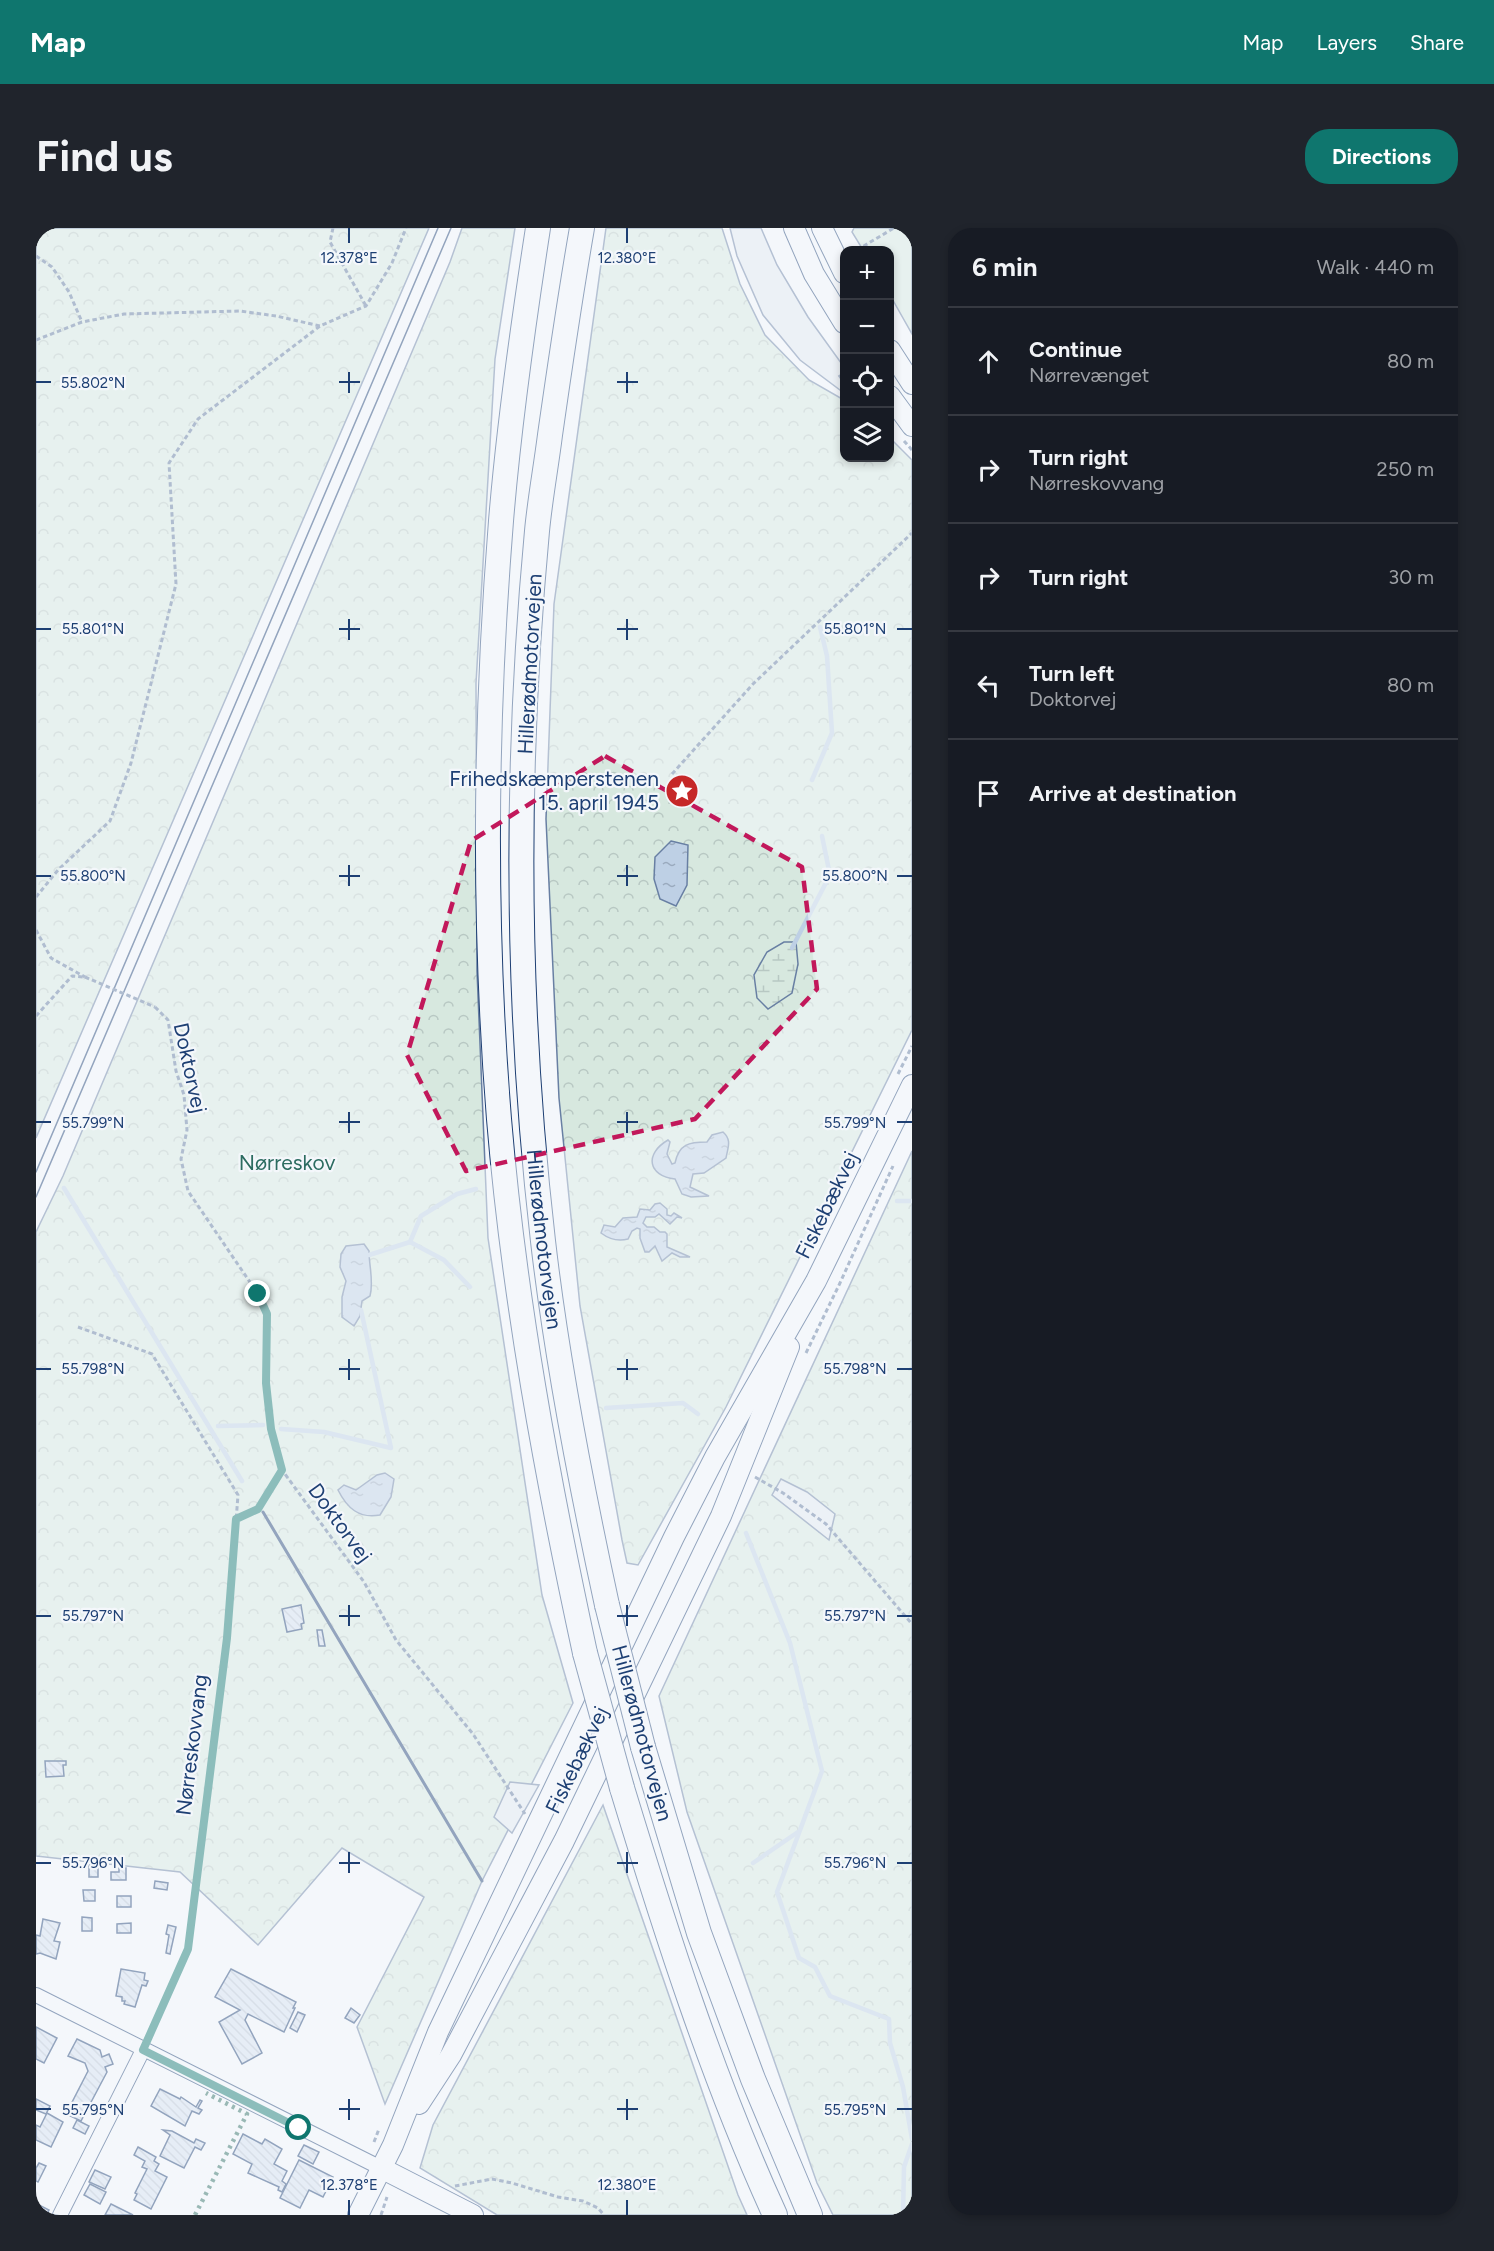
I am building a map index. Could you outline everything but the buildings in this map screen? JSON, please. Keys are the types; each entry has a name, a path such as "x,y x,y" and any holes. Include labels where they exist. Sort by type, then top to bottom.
{"highway":[{"name":"Hillerødmotorvejen","path":"538,228 525,312 500,543 491,683 488,838 492,992 500,1119 513,1248 543,1450 585,1653 622,1788 670,1946 721,2084 775,2215"},
{"name":"Hillerødmotorvejen","path":"582,228 566,318 537,530 526,692 522,863 525,1001 531,1107 543,1243 572,1435 607,1605 643,1747 699,1933 753,2079 810,2215"}],"street":[{"path":"794,228 814,274 840,316"},
{"path":"822,228 840,265"},
{"path":"893,354 912,384"},
{"path":"894,401 912,426"},
{"name":"Fiskebækvej","path":"393,2145 438,2032 534,1828 715,1456 816,1281 912,1085"},
{"name":"Fiskebækvej","path":"358,2215 393,2145 451,2055 564,1841 721,1516 816,1281"},
{"path":"36,1995 473,2215"},
{"path":"60,2215 143,2050"}],"path":[{"path":"333,228 330,242 366,306"},
{"path":"36,897 58,870 110,820 131,763 176,584 169,463 198,419 320,326 366,306 392,263 406,228"},
{"path":"864,246 894,228"},
{"path":"901,228 912,240"},
{"path":"36,256 52,267 69,292 82,322"},
{"path":"36,340 82,322 124,314 240,311 320,326"},
{"path":"672,774 753,684 912,533"},
{"name":"Doktorvej","path":"36,930 51,958 85,977 155,1006 168,1020 176,1071 184,1095 187,1130 181,1159 188,1191 258,1294 267,1314 266,1383 271,1429 282,1470 364,1582 396,1640 473,1734 534,1828"},
{"path":"36,1016 72,976 85,977"},
{"name":"Nørreskovvang","path":"78,1326 152,1354 238,1495 227,1638 188,1949 143,2050"},
{"path":"236,1519 258,1509 282,1470"},
{"path":"740,1470 783,1492 826,1524 912,1624"},
{"path":"430,2193 461,2184 492,2179 583,2201 598,2208 604,2215"},
{"path":"381,2215 389,2190"}],"highlighted area":[{"path":"605,756 802,867 817,989 695,1119 466,1171 407,1055 471,841"}],"green space":[{"path":"36,228 429,228 36,1138"},
{"name":"Nørreskov","path":"462,228 515,228 495,359 476,683 477,971 488,1238 542,1595 573,1703 482,1881 385,2104 357,2027 424,1897 342,1848 258,1945 180,1872 36,1856 36,1232 63,1176 450,262"},
{"path":"606,228 722,228 740,284 765,335 809,380 840,398 840,462 894,462 894,442 912,460 912,1030 726,1407 638,1565 627,1563 580,1306 559,1098 546,819 554,604"},
{"path":"854,228 912,228 912,334 894,302 894,246 861,246 852,232"},
{"path":"784,942 796,942 798,964 792,993 768,1009 757,998 754,975 767,952"},
{"path":"912,1151 912,2215 833,2215 817,2183 687,1812 659,1696"},
{"path":"603,1805 738,2195 747,2215 497,2215 420,2168 433,2125"}],"shaded area":[{"path":"730,228 761,228 777,265 808,317 840,361 840,390 800,360 763,315 737,256"},
{"path":"781,1479 807,1492 835,1514 829,1540 772,1495"},
{"path":"510,1782 539,1785 512,1833 494,1817"}],"water":[{"path":"671,841 688,845 687,885 676,906 660,899 654,879 655,857"},
{"path":"723,1132 728,1141 726,1158 704,1173 693,1174 690,1187 709,1196 691,1197 682,1194 675,1179 659,1174 652,1164 655,1152 668,1140 670,1142 667,1154 672,1164 675,1163 679,1152 686,1145 707,1142 712,1135"},
{"path":"660,1203 667,1209 667,1215 671,1216 674,1213 682,1218 677,1217 670,1224 659,1214 655,1217 646,1217 643,1223 647,1227 654,1227 660,1232 665,1232 667,1247 690,1257 680,1257 672,1253 662,1261 655,1246 649,1252 645,1252 640,1238 640,1229 637,1228 632,1231 628,1239 624,1240 613,1239 601,1233 604,1225 615,1227 623,1218 637,1217 640,1209 650,1210 655,1204"},
{"path":"364,1244 369,1251 371,1291 370,1296 362,1301 360,1316 354,1326 342,1317 342,1297 346,1281 340,1267 341,1254 346,1246"},
{"path":"385,1473 394,1479 391,1497 380,1515 366,1515 354,1511 338,1490 344,1485 356,1490 377,1475"}],"waterway":[{"path":"812,780 832,733 827,656 820,627"},
{"path":"792,948 830,875 822,836"},
{"path":"64,1188 242,1481"},
{"path":"410,1242 421,1216 457,1194 476,1189"},
{"path":"897,1201 912,1201"},
{"path":"369,1255 410,1242 444,1260 470,1287"},
{"path":"281,1429 324,1432 391,1448 361,1310"},
{"path":"606,1408 683,1403 698,1414"},
{"path":"218,1426 263,1425"},
{"path":"746,1533 790,1643 822,1771 777,1892 799,1958 815,1967 830,1996 889,2019 890,2043 903,2087 912,2139"},
{"path":"753,1863 798,1832"},
{"path":"903,2215 904,2167 912,2144"}],"tram line":[{"path":"36,1172 438,228"},
{"path":"36,1197 451,228"}],"hedge":[{"path":"195,2215 247,2114 206,2093"}],"wall":[{"path":"263,1512 482,1881"}],"place":[{"name":"Frihedskæmperstenen 15. april 1945","path":"682,791"}],"route":[{"path":"258,1294 267,1314 266,1383 271,1429 282,1470 258,1509 236,1519 227,1638 188,1949 143,2050 299,2128"}]}
